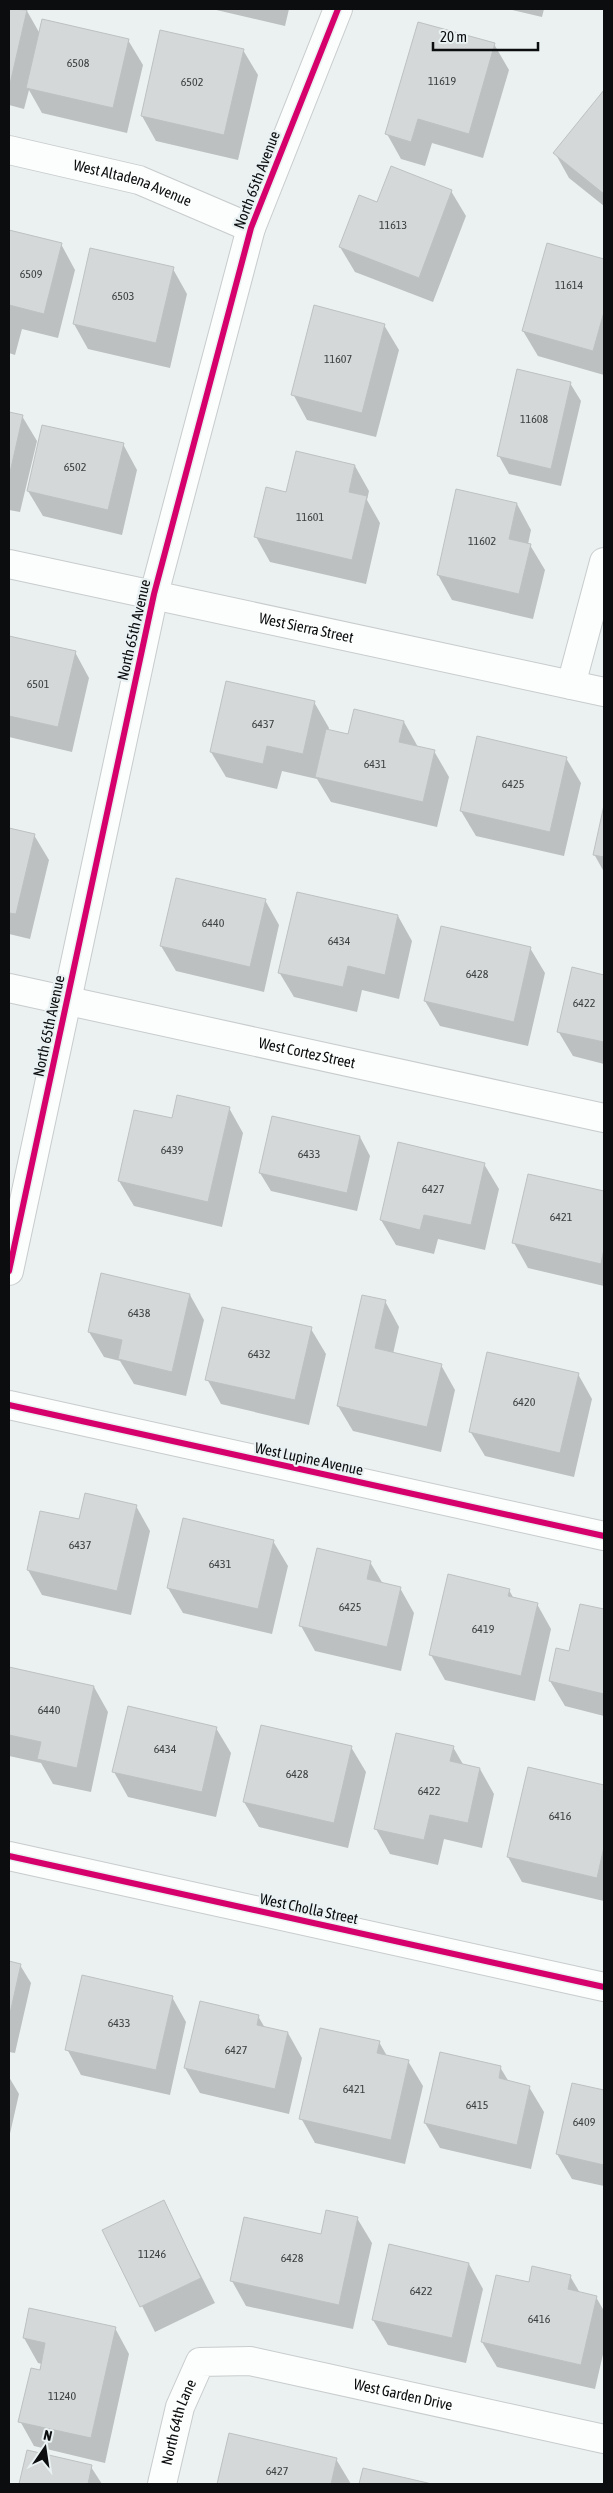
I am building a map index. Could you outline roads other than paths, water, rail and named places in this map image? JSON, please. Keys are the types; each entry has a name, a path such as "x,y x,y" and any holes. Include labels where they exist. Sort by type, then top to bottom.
{"street":[{"name":"North 65th Avenue","path":"9,1271 154,594 251,228 338,9"},
{"name":"West Altadena Avenue","path":"9,150 139,180 251,228"},
{"path":"571,685 604,562"},
{"name":"West Sierra Street","path":"9,564 604,692"},
{"name":"West Cortez Street","path":"9,988 604,1118"},
{"name":"West Lupine Avenue","path":"9,1405 604,1536"},
{"name":"West Cholla Street","path":"9,1856 604,1987"},
{"name":"West Garden Drive","path":"200,2362 250,2361 604,2439"},
{"name":"North 64th Lane","path":"162,2484 180,2407 200,2362"}]}
